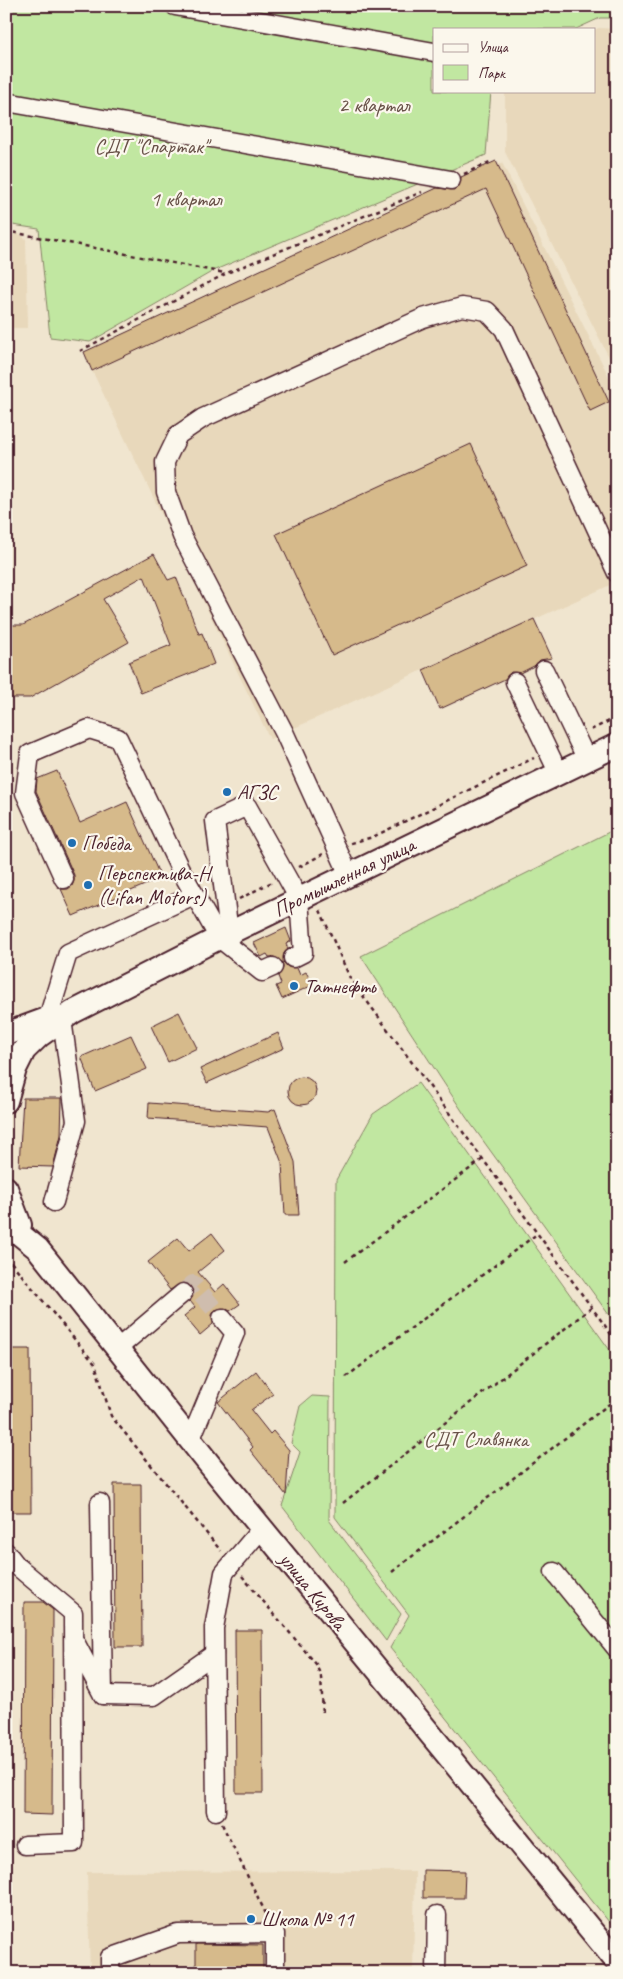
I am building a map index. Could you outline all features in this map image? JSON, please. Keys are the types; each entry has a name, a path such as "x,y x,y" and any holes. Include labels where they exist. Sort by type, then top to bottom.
{"main road":[{"name":"Промышленная улица","path":"61,1016 224,935 617,746"},
{"path":"6,1034 61,1016"},
{"path":"6,1068 61,1016"},
{"path":"6,1101 15,1069 26,1050"},
{"path":"6,1188 11,1218"},
{"name":"улица Кирова","path":"11,1218 38,1249 190,1441 617,1962"}],"lane":[{"path":"175,6 433,52"},
{"path":"6,102 451,180"},
{"path":"349,875 284,732 182,536 166,492 165,462 178,435 203,418 423,318 462,307 487,311 504,329 617,574"},
{"path":"544,670 587,760"},
{"path":"515,682 559,774"},
{"path":"64,879 25,793 30,754 89,729 118,738 180,869 194,895 224,935 262,972 273,967"},
{"path":"224,935 215,821 247,806 306,896 303,953 292,958"},
{"path":"54,1202 76,1121 61,1016 68,953 194,895"},
{"path":"117,1348 184,1292"},
{"path":"190,1441 234,1333 222,1318"},
{"path":"100,1503 104,1695"},
{"path":"216,1811 214,1628 224,1573 262,1528"},
{"path":"6,1552 17,1566 73,1612 74,1843 25,1845"},
{"path":"554,1572 617,1649"},
{"path":"73,1639 104,1695"},
{"path":"104,1695 154,1696 214,1654"},
{"path":"436,1973 437,1915"},
{"path":"110,1973 110,1958 178,1934 275,1933 275,1973"}],"path":[{"path":"451,180 492,161"},
{"path":"80,351 227,273 424,191"},
{"path":"6,231 227,273"},
{"path":"576,737 617,717"},
{"path":"296,869 337,847 373,837 548,751"},
{"path":"238,900 276,880"},
{"path":"306,896 350,978 617,1342"},
{"path":"345,1262 482,1159"},
{"path":"346,1377 537,1234"},
{"path":"6,1256 95,1364 111,1416 316,1664 321,1677 323,1715"},
{"path":"343,1503 592,1308"},
{"path":"392,1572 617,1398"},
{"path":"216,1811 275,1933"}],"shaded area":[{"path":"596,29 617,29 617,373 505,152 505,92 596,92"},
{"path":"502,163 617,393 617,582 270,739 85,356"},
{"path":"6,232 19,234 26,239 28,328 6,328"},
{"path":"6,1601 8,1602 6,1828"},
{"name":"Школа № 11","path":"415,1871 413,1973 90,1973 87,1872"}],"green space":[{"name":"СДТ \"Спартак\"","path":"6,6 617,6 617,18 600,18 578,28 433,28 433,92 491,92 486,155 215,270 90,342 50,337 39,229 6,224"},
{"path":"611,831 617,838 617,1326 466,1117 361,956"},
{"name":"СДТ Славянка","path":"418,1083 617,1360 617,1932 390,1648 409,1615 335,1517 336,1180 373,1114"},
{"path":"312,1396 330,1397 329,1520 401,1614 386,1641 282,1506 300,1452 291,1443 300,1406"}],"building":[{"path":"496,161 609,402 590,411 486,189 92,371 84,352 437,188 455,190 459,186 461,177"},
{"path":"471,444 527,566 332,655 276,534"},
{"path":"154,554 168,580 176,577 199,634 202,633 214,664 141,693 129,662 171,645 144,576 103,599 129,642 30,698 6,698 6,625 23,625"},
{"path":"534,619 552,658 540,660 534,666 520,673 511,672 505,679 440,709 423,670"},
{"path":"57,771 80,823 127,802 161,878 73,916 61,889 68,889 72,886 74,875 36,791 37,779"},
{"path":"286,928 291,941 286,944 288,949 284,953 283,962 288,967 297,968 300,975 306,972 313,985 282,999 276,986 281,984 278,976 283,968 282,962 274,957 269,957 267,954 261,957 254,943"},
{"path":"179,1012 197,1048 168,1062 151,1026"},
{"path":"278,1033 284,1048 207,1083 200,1069"},
{"path":"131,1035 147,1069 95,1091 81,1057"},
{"path":"302,1077 312,1081 316,1091 312,1101 302,1105 292,1101 288,1091 292,1081"},
{"path":"23,1098 62,1098 61,1135 53,1167 19,1166"},
{"path":"149,1103 268,1112 275,1109 295,1162 299,1215 285,1215 282,1163 268,1127 148,1118"},
{"path":"212,1233 225,1250 198,1272 215,1292 224,1284 240,1304 230,1311 225,1308 215,1310 212,1315 213,1324 200,1335 184,1316 195,1307 190,1301 193,1296 191,1287 187,1283 182,1283 170,1290 148,1262 178,1238 189,1251"},
{"path":"6,1349 30,1349 31,1512 6,1512"},
{"path":"256,1371 273,1394 251,1410 270,1434 273,1431 289,1450 286,1495 250,1450 253,1447 218,1402"},
{"path":"114,1484 141,1484 142,1647 115,1647"},
{"path":"24,1602 43,1602 53,1610 52,1815 23,1814"},
{"path":"235,1630 262,1630 263,1793 236,1793"},
{"path":"423,1870 465,1871 464,1898 423,1898"},
{"path":"196,1944 263,1945 263,1973 196,1973"}],"tunnel":[{"path":"183,1293 193,1284 222,1318"}],"place":[{"name":"АГЗС","path":"227,792"},
{"name":"Победа","path":"72,843"},
{"name":"Перспектива-Н (Lifan Motors)","path":"88,885"},
{"name":"Татнефть","path":"294,986"},
{"name":"Школа № 11","path":"251,1919"}],"park label":[{"name":"2 квартал","path":"374,105"},
{"name":"1 квартал","path":"186,199"}]}
